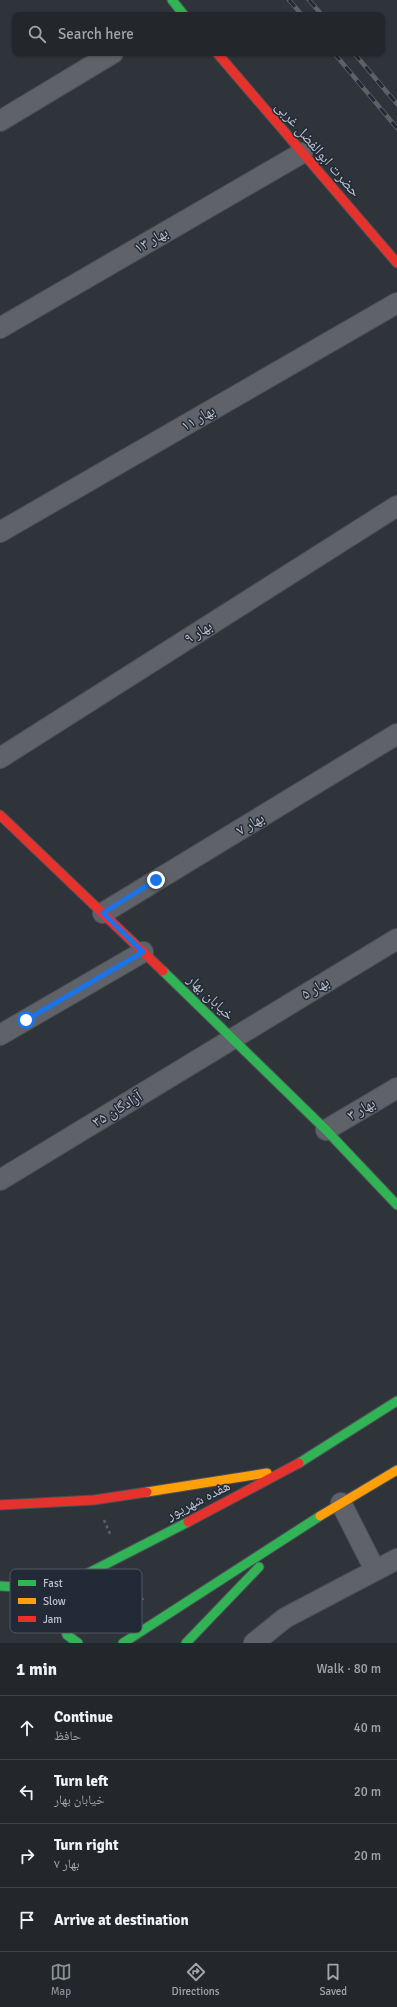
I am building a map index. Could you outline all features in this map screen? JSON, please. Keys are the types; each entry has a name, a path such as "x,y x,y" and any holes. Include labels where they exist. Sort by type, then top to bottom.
{"main road":[{"name":"حضرت ابوالفضل غربی","path":"220,56 397,263"},
{"name":"خیابان بهار","path":"0,815 234,1038 326,1130 393,1194"},
{"path":"387,1408 397,1396"},
{"name":"هفده شهریور","path":"96,1569 286,1471 397,1401"},
{"path":"142,1632 341,1503 397,1470"},
{"path":"0,1505 94,1500 286,1471"},
{"path":"186,1643 191,1636 287,1539"},
{"name":"هفده شهریور","path":"0,1586 10,1587"},
{"path":"66,1633 78,1643"},
{"path":"124,1643 140,1633"}],"street":[{"path":"0,121 108,56"},
{"name":"بهار ۱۳","path":"0,328 302,153"},
{"name":"بهار ۱۱","path":"0,532 397,303"},
{"name":"بهار ۹","path":"0,758 397,506"},
{"name":"بهار ۷","path":"103,913 397,734"},
{"name":"بهار ۵","path":"234,1038 397,939"},
{"path":"0,1035 143,952"},
{"name":"آزادگان ۳۵","path":"0,1180 234,1038"},
{"name":"بهار ۳","path":"326,1130 397,1088"},
{"path":"341,1503 375,1570"},
{"path":"254,1643 285,1618 397,1559"}],"railway":[{"path":"289,0 299,12"},
{"path":"309,0 319,12"},
{"path":"337,56 397,128"},
{"path":"357,56 397,104"}],"traffic: fast":[{"path":"172,0 182,12"},
{"path":"163,971 326,1130 397,1205"},
{"path":"299,1463 397,1401"},
{"path":"142,1631 320,1516"},
{"path":"96,1569 188,1522"},
{"path":"186,1643 259,1567"},
{"path":"0,1586 10,1587"},
{"path":"66,1633 78,1643"},
{"path":"123,1643 139,1633"}],"traffic: slow":[{"path":"320,1516 397,1470"},
{"path":"147,1492 267,1473"}],"traffic: jam":[{"path":"220,56 397,263"},
{"path":"0,815 163,971"},
{"path":"188,1522 299,1463"},
{"path":"0,1505 94,1500 147,1492"}],"route":[{"path":"26,1020 143,952 103,913 156,880"}]}
